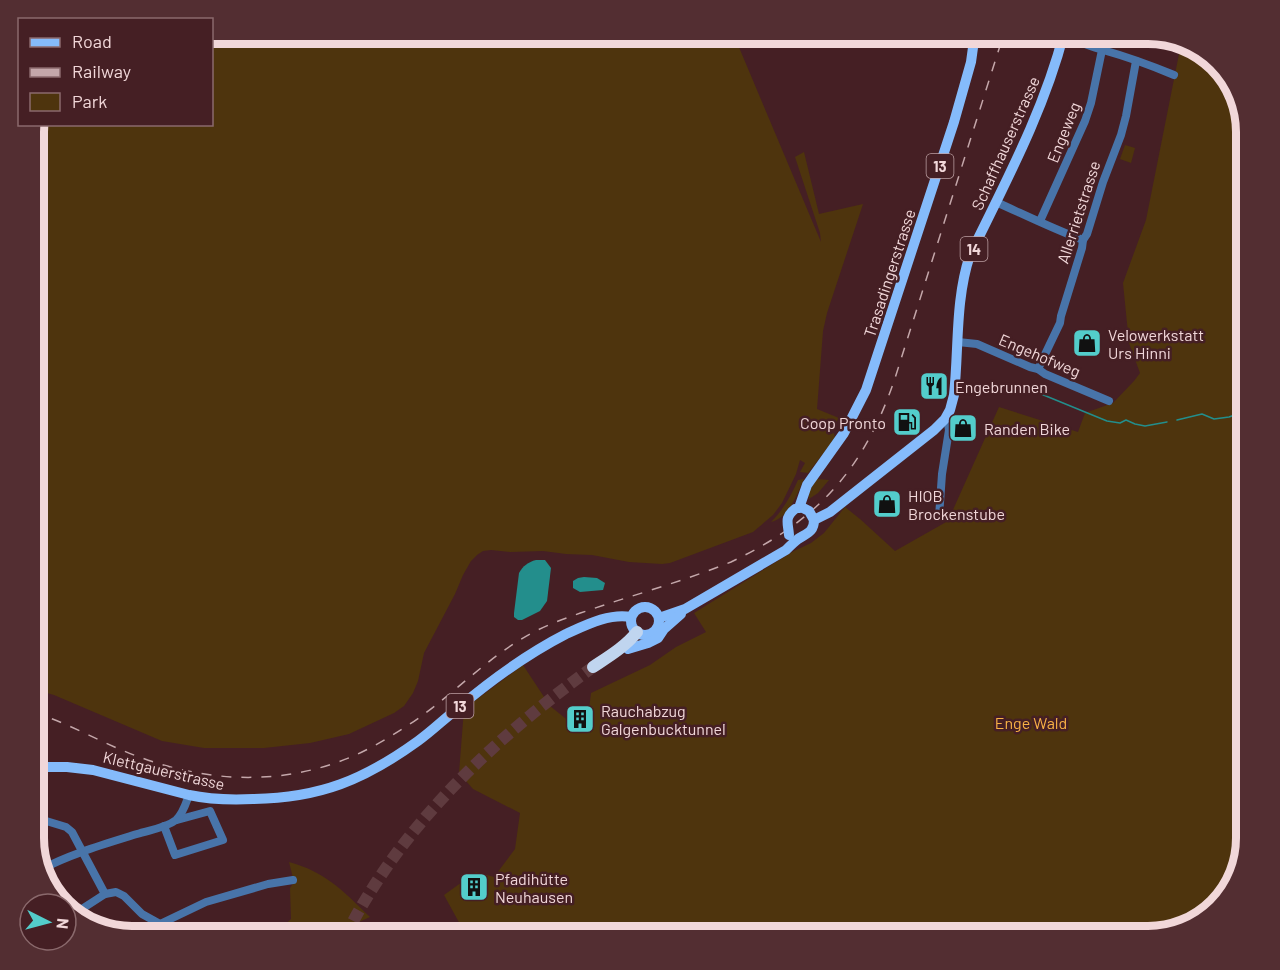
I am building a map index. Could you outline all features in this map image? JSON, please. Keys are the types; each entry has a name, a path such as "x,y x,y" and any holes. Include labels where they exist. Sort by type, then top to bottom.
{"highway":[{"path":"593,667 622,650 637,633"}],"main road":[{"name":"Trasadingerstrasse","path":"799,509 807,485 844,433 866,390 954,122 971,62 973,44"},
{"name":"Schaffhauserstrasse","path":"814,522 924,439 945,419 950,410 954,395 961,292 970,255 1034,120 1061,44"},
{"path":"799,509 809,511 814,522"},
{"name":"13","path":"767,560 787,542 789,514 799,509"},
{"name":"13","path":"659,618 685,609 786,550 809,533 814,522"},
{"name":"13","path":"632,617 636,610 644,607 652,609 659,618 659,624 654,632 646,635 637,633"},
{"path":"622,650 658,638 685,609"},
{"name":"Klettgauerstrasse","path":"44,767 67,767 116,774 189,795 230,801 284,798 318,792 343,784 380,766 419,740 511,667 548,644 602,620 615,616 632,617"},
{"path":"632,617 632,626 637,633"}],"street":[{"path":"1087,44 1143,62 1174,75"},
{"name":"Engeweg","path":"1040,221 1086,121 1102,50"},
{"name":"Allerrietstrasse","path":"1038,369 1060,323 1083,240 1121,135 1136,61"},
{"path":"996,202 1083,240"},
{"name":"Engehofweg","path":"958,342 977,344 1109,401"},
{"path":"939,517 942,474 949,430 945,419"},
{"path":"176,820 189,795"},
{"path":"49,866 176,820 210,811 222,840 175,855 164,826"},
{"path":"44,820 66,827 72,832 105,894"},
{"path":"81,910 112,892 120,894 142,914 160,924 206,902 268,884 292,880"}],"green space":[{"path":"213,44 738,44 821,242 795,157 804,152 819,214 863,204 823,331 817,409 839,418 828,435 834,433 835,438 808,473 800,472 805,463 800,460 782,503 773,515 753,532 662,564 543,551 483,551 471,561 463,575 424,653 418,681 404,706 349,734 310,743 264,748 204,748 162,741 44,692 44,126 213,126"},
{"name":"Enge Wald","path":"1180,49 1202,62 1222,83 1232,103 1236,132 1236,838 1232,867 1218,892 1206,905 1177,922 1148,926 461,926 444,895 476,872 494,877 515,849 520,813 473,789 459,773 464,709 523,665 550,706 575,726 587,726 591,693 650,665 676,647 706,632 694,613 794,551 811,543 824,533 845,507 895,551 948,521 999,407 1078,432 1085,413 1113,403 1140,373 1129,343 1123,283 1146,220"},
{"path":"1125,145 1135,148 1131,163 1120,159"},
{"path":"804,479 788,511 771,522 793,492 798,480"},
{"path":"817,479 829,480 818,493 809,499 810,491"},
{"path":"289,862 324,877 370,917 359,922 359,926 283,926 291,919 290,888 294,882"}],"water":[{"path":"536,560 545,560 551,568 547,601 540,611 518,620 514,617 514,613 519,573 522,568"},
{"path":"584,577 597,578 605,583 603,590 580,592 573,588 573,581"}],"waterway":[{"path":"1024,387 1107,421 1120,423 1126,420 1145,426 1167,422"},
{"path":"1177,420 1202,414 1214,419 1236,414"}],"tunnel":[{"path":"351,926 367,896 393,858 452,787 520,724 593,667"}],"railway":[{"path":"44,716 142,758 190,772 264,777 314,769 357,754 393,735 425,713 498,655 539,629 731,562 790,528 814,509 854,464 884,408 1001,44"}],"place":[{"name":"Velowerkstatt Urs Hinni","path":"1087,343"},
{"name":"Engebrunnen","path":"934,386"},
{"name":"Coop Pronto","path":"907,422"},
{"name":"Randen Bike","path":"963,428"},
{"name":"HIOB Brockenstube","path":"887,504"},
{"name":"Rauchabzug Galgenbucktunnel","path":"580,719"},
{"name":"Pfadihütte Neuhausen","path":"474,887"}]}
